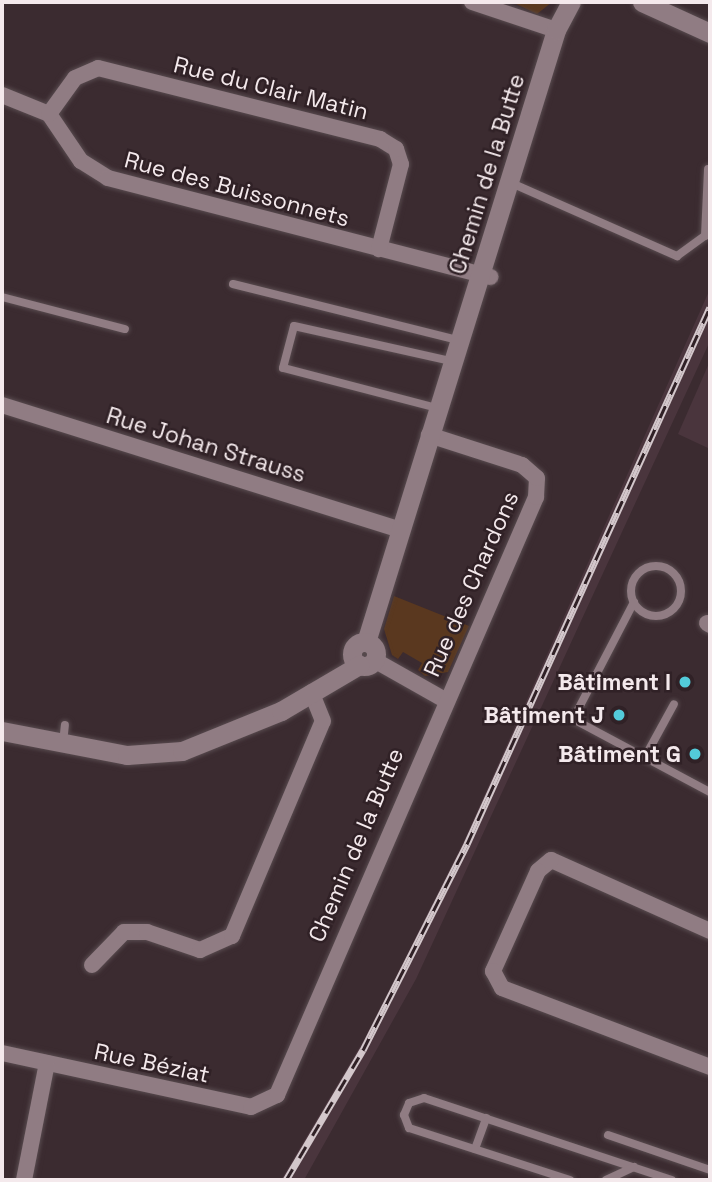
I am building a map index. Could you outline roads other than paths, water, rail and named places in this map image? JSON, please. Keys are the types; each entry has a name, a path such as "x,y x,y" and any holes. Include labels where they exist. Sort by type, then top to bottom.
{"street":[{"path":"472,2 556,30"},
{"name":"Chemin de la Butte","path":"363,655 398,529 437,408 486,276 509,182 556,30 571,2"},
{"path":"642,2 710,33"},
{"name":"Rue du Clair Matin","path":"49,114 75,78 98,68 380,139 396,149 401,164 379,249"},
{"path":"2,95 49,114"},
{"name":"Rue des Buissonnets","path":"49,114 81,161 108,178 486,276"},
{"name":"Rue Johan Strauss","path":"2,405 398,529"},
{"name":"Rue des Chardons","path":"429,435 522,464 537,487 445,700"},
{"path":"2,731 64,734 127,755 182,751 231,735 311,692 363,655 445,700"},
{"path":"92,965 124,932 147,932 200,950 232,936 323,721 311,692"},
{"name":"Chemin de la Butte","path":"282,1085 445,700"},
{"path":"710,931 556,861 538,871 495,965 497,985 710,1067"},
{"name":"Rue Béziat","path":"2,1054 251,1108 271,1101 282,1085"},
{"path":"24,1180 47,1063"}],"lane":[{"path":"509,182 677,256 705,236 708,169"},
{"path":"233,284 461,341"},
{"path":"2,297 125,329"},
{"path":"437,408 283,368 294,326 453,362"},
{"path":"634,602 645,614 666,614 678,602 677,579 660,567 646,569 632,586 634,602 573,719 710,792"},
{"path":"645,757 674,704"},
{"path":"570,1180 409,1128 404,1115 409,1103 424,1098 672,1180"},
{"path":"475,1149 486,1118"},
{"path":"608,1135 710,1170"},
{"path":"606,1180 634,1167"}],"railway":[{"path":"286,1180 363,1050 467,844 710,307"}],"place":[{"name":"Bâtiment I","path":"685,682"},
{"name":"Bâtiment J","path":"619,715"},
{"name":"Bâtiment G","path":"695,754"}]}
